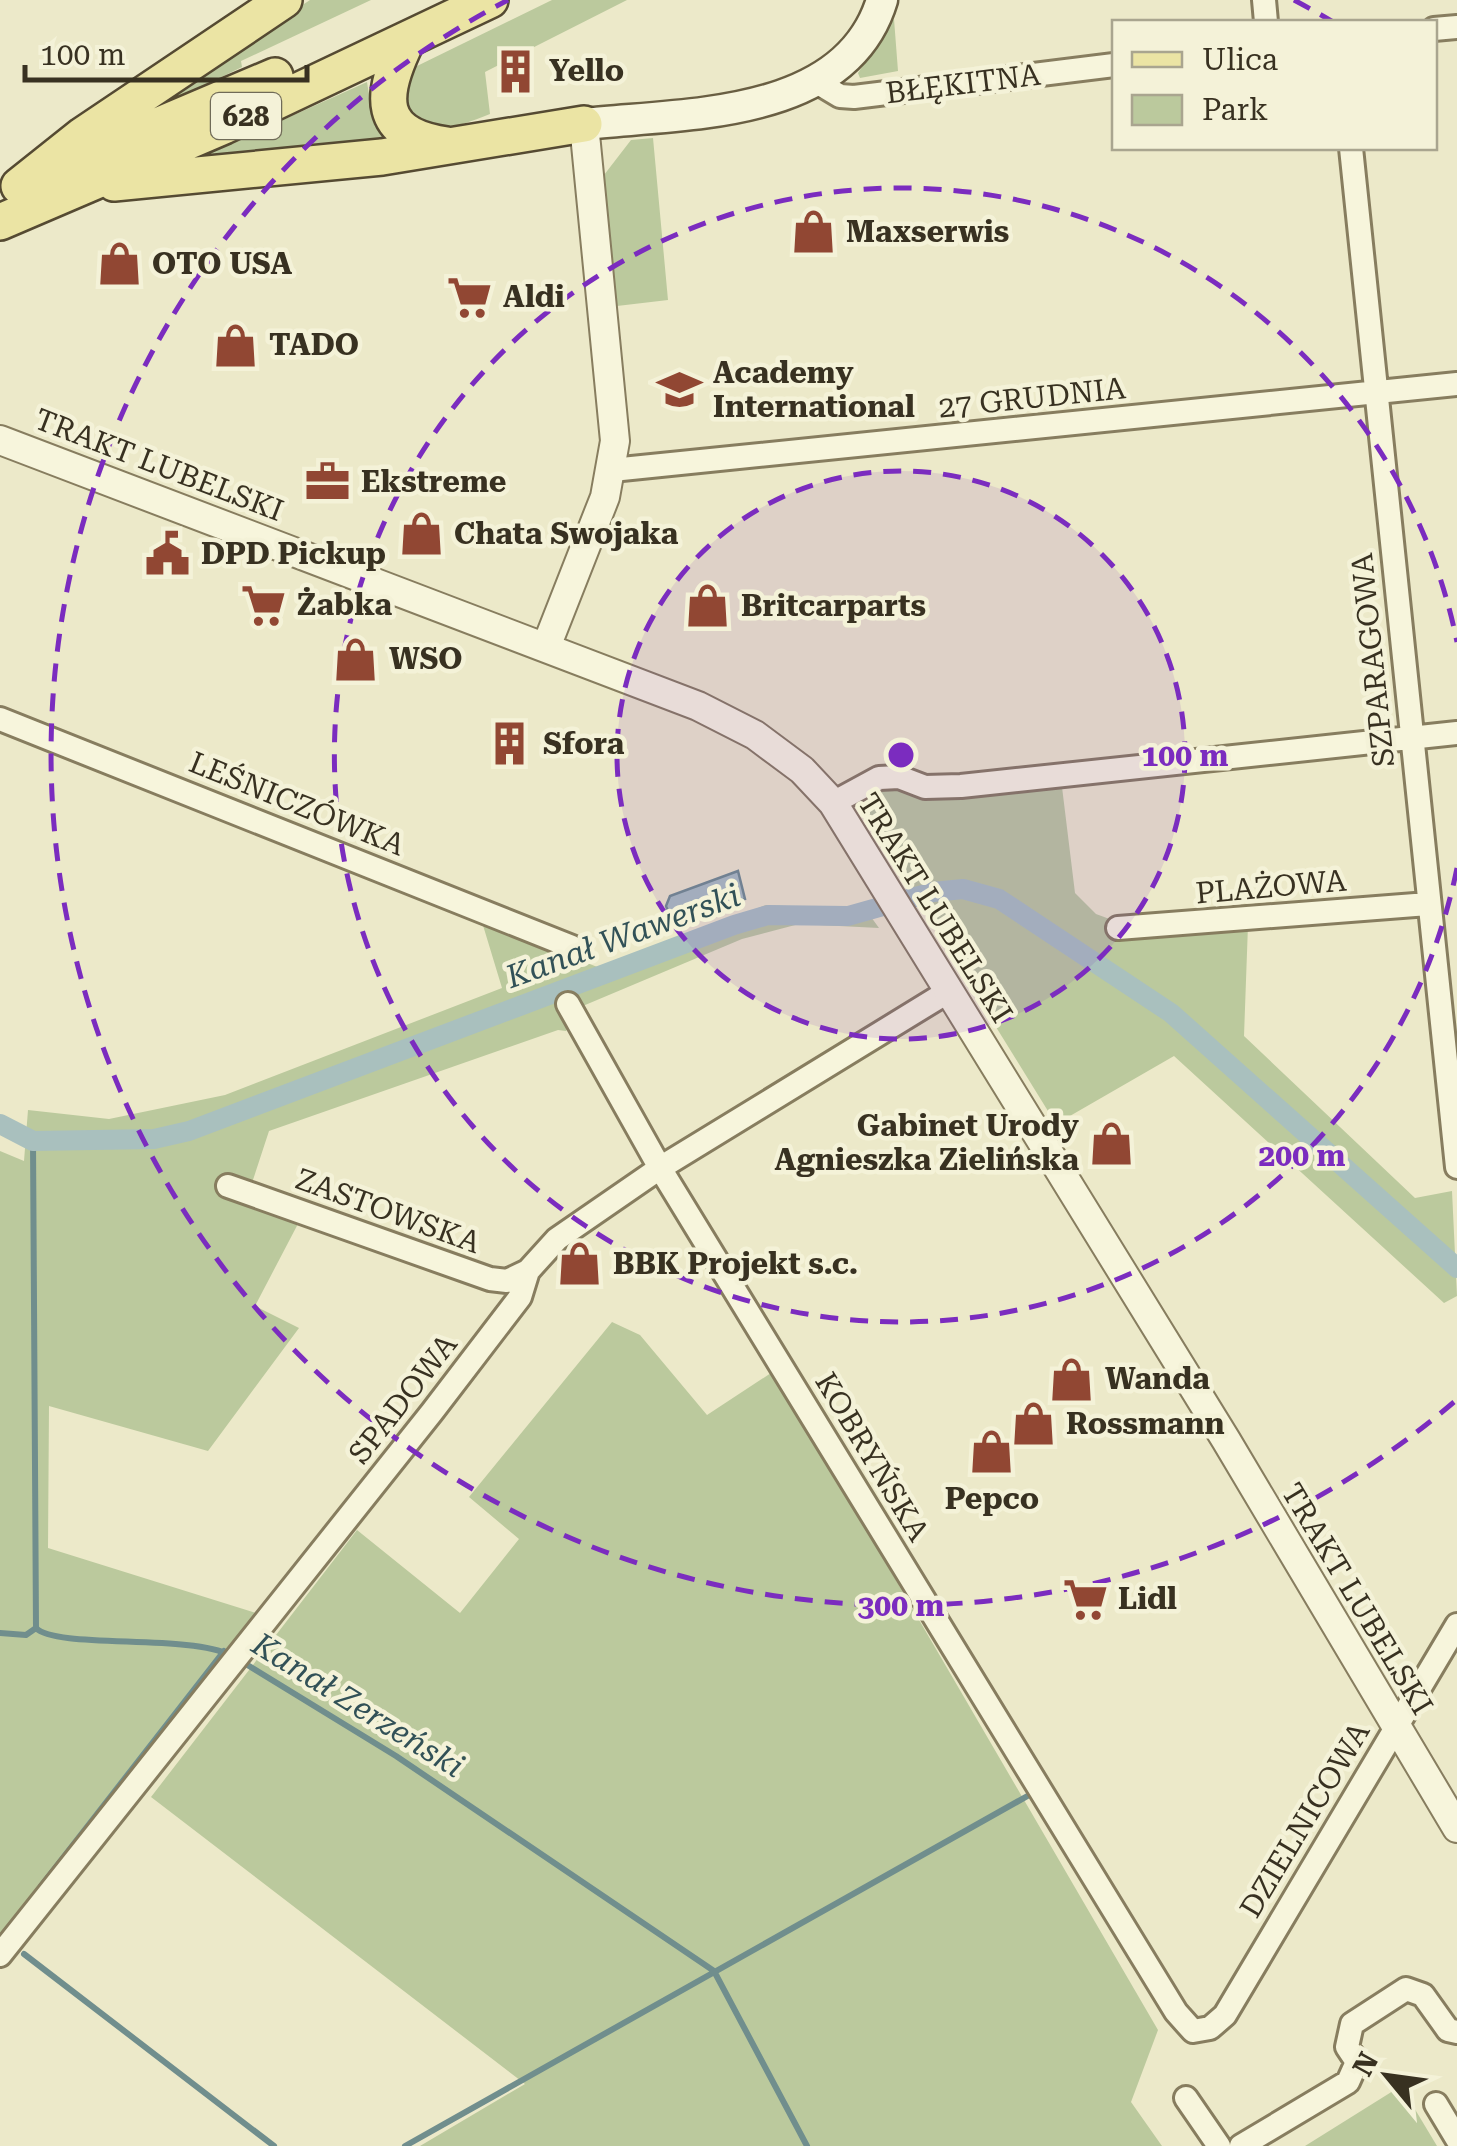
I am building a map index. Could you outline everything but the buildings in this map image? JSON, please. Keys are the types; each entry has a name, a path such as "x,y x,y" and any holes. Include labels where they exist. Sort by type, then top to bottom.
{"main road":[{"path":"10,191 83,135 284,0"},
{"name":"628","path":"10,191 278,75 434,0"},
{"name":"628","path":"0,222 224,126 490,0"},
{"path":"83,184 336,162 584,124 743,106 814,81 854,50 882,0"},
{"path":"407,40 390,78 391,117 408,134 453,146"}],"street":[{"name":"BŁĘKITNA","path":"814,81 840,96 854,97 1112,65"},
{"path":"546,647 612,470 615,441 584,124"},
{"name":"SZPARAGOWA","path":"1351,150 1457,1167"},
{"name":"27 GRUDNIA","path":"612,470 1457,384"},
{"name":"TRAKT LUBELSKI","path":"0,440 698,706 756,735 802,770 833,803 896,904 1457,1828"},
{"name":"LEŚNICZÓWKA","path":"0,718 572,947"},
{"path":"833,803 879,778 899,777 924,787 961,786 1457,733"},
{"name":"PLAŻOWA","path":"1118,928 1428,904"},
{"name":"SPADOWA","path":"0,1955 443,1398 520,1297 528,1271 557,1239 660,1168 948,991"},
{"path":"568,1004 660,1168"},
{"name":"KOBRYŃSKA","path":"660,1168 1176,2012 1193,2031"},
{"name":"ZASTOWSKA","path":"228,1186 490,1279 507,1281 528,1271"},
{"name":"DZIELNICOWA","path":"1193,2031 1210,2028 1225,2016 1457,1625"},
{"path":"1241,2146 1348,2082 1357,2062 1348,2048 1352,2024 1406,1989 1424,1996 1448,2030 1457,2032"},
{"path":"1186,2098 1220,2146"},
{"path":"1436,2104 1457,2139"}],"green space":[{"path":"310,0 371,0 241,61 242,67 158,108 174,91"},
{"path":"552,0 627,0 485,72 490,114 447,127 428,124 406,110 407,78 415,67"},
{"path":"894,19 898,71 860,78 858,73"},
{"path":"367,82 373,120 390,145 190,162"},
{"path":"653,138 668,300 617,306 604,175 631,140"},
{"path":"878,785 970,792 1062,787 1075,893 1096,914 1115,921 1248,925 1244,1036 1415,1198 1452,1191 1457,1296 1444,1303 1174,1056 1056,1124 855,799"},
{"path":"766,905 866,910 879,928 799,924 742,939 578,1008 566,1031 558,1030 269,1131 251,1186 300,1220 255,1306 299,1328 208,1451 49,1406 48,1548 259,1614 0,1944 0,1151 24,1161 28,1110 109,1119 225,1095 502,988 482,922 600,968"},
{"path":"612,1322 640,1335 707,1415 774,1371 1158,2030 1131,2102 1162,2146 420,2146 525,2084 151,1797 357,1530 460,1613 519,1539 469,1497"},
{"path":"1401,2086 1437,2146 1305,2146"}],"water":[{"path":"738,871 745,899 673,926 666,906 670,896"}],"waterway":[{"name":"Kanał Wawerski","path":"0,1124 33,1141 154,1139 189,1131 734,925 768,915 848,916 933,892 963,889 999,899 1171,1013 1457,1268"},
{"name":"Kanał Zerzeński","path":"33,1141 36,1628 69,1638 186,1645 230,1655"},
{"path":"0,1633 26,1635 36,1628"},
{"path":"41,1886 224,1651"},
{"name":"Kanał Zerzeński","path":"241,1661 396,1756 714,1971 807,2146"},
{"path":"405,2146 1031,1794"},
{"path":"24,1954 274,2146"}],"place":[{"name":"Yello","path":"516,71"},
{"name":"Maxserwis","path":"813,232"},
{"name":"OTO USA","path":"119,264"},
{"name":"Aldi","path":"470,297"},
{"name":"TADO","path":"236,345"},
{"name":"Academy International","path":"680,390"},
{"name":"Ekstreme","path":"328,482"},
{"name":"Chata Swojaka","path":"421,534"},
{"name":"DPD Pickup","path":"168,554"},
{"name":"Żabka","path":"264,605"},
{"name":"Britcarparts","path":"708,606"},
{"name":"WSO","path":"356,659"},
{"name":"Sfora","path":"510,744"},
{"name":"Gabinet Urody Agnieszka Zielińska","path":"1112,1143"},
{"name":"BBK Projekt s.c.","path":"580,1264"},
{"name":"Wanda","path":"1072,1379"},
{"name":"Rossmann","path":"1033,1424"},
{"name":"Pepco","path":"992,1452"},
{"name":"Lidl","path":"1085,1599"}]}
